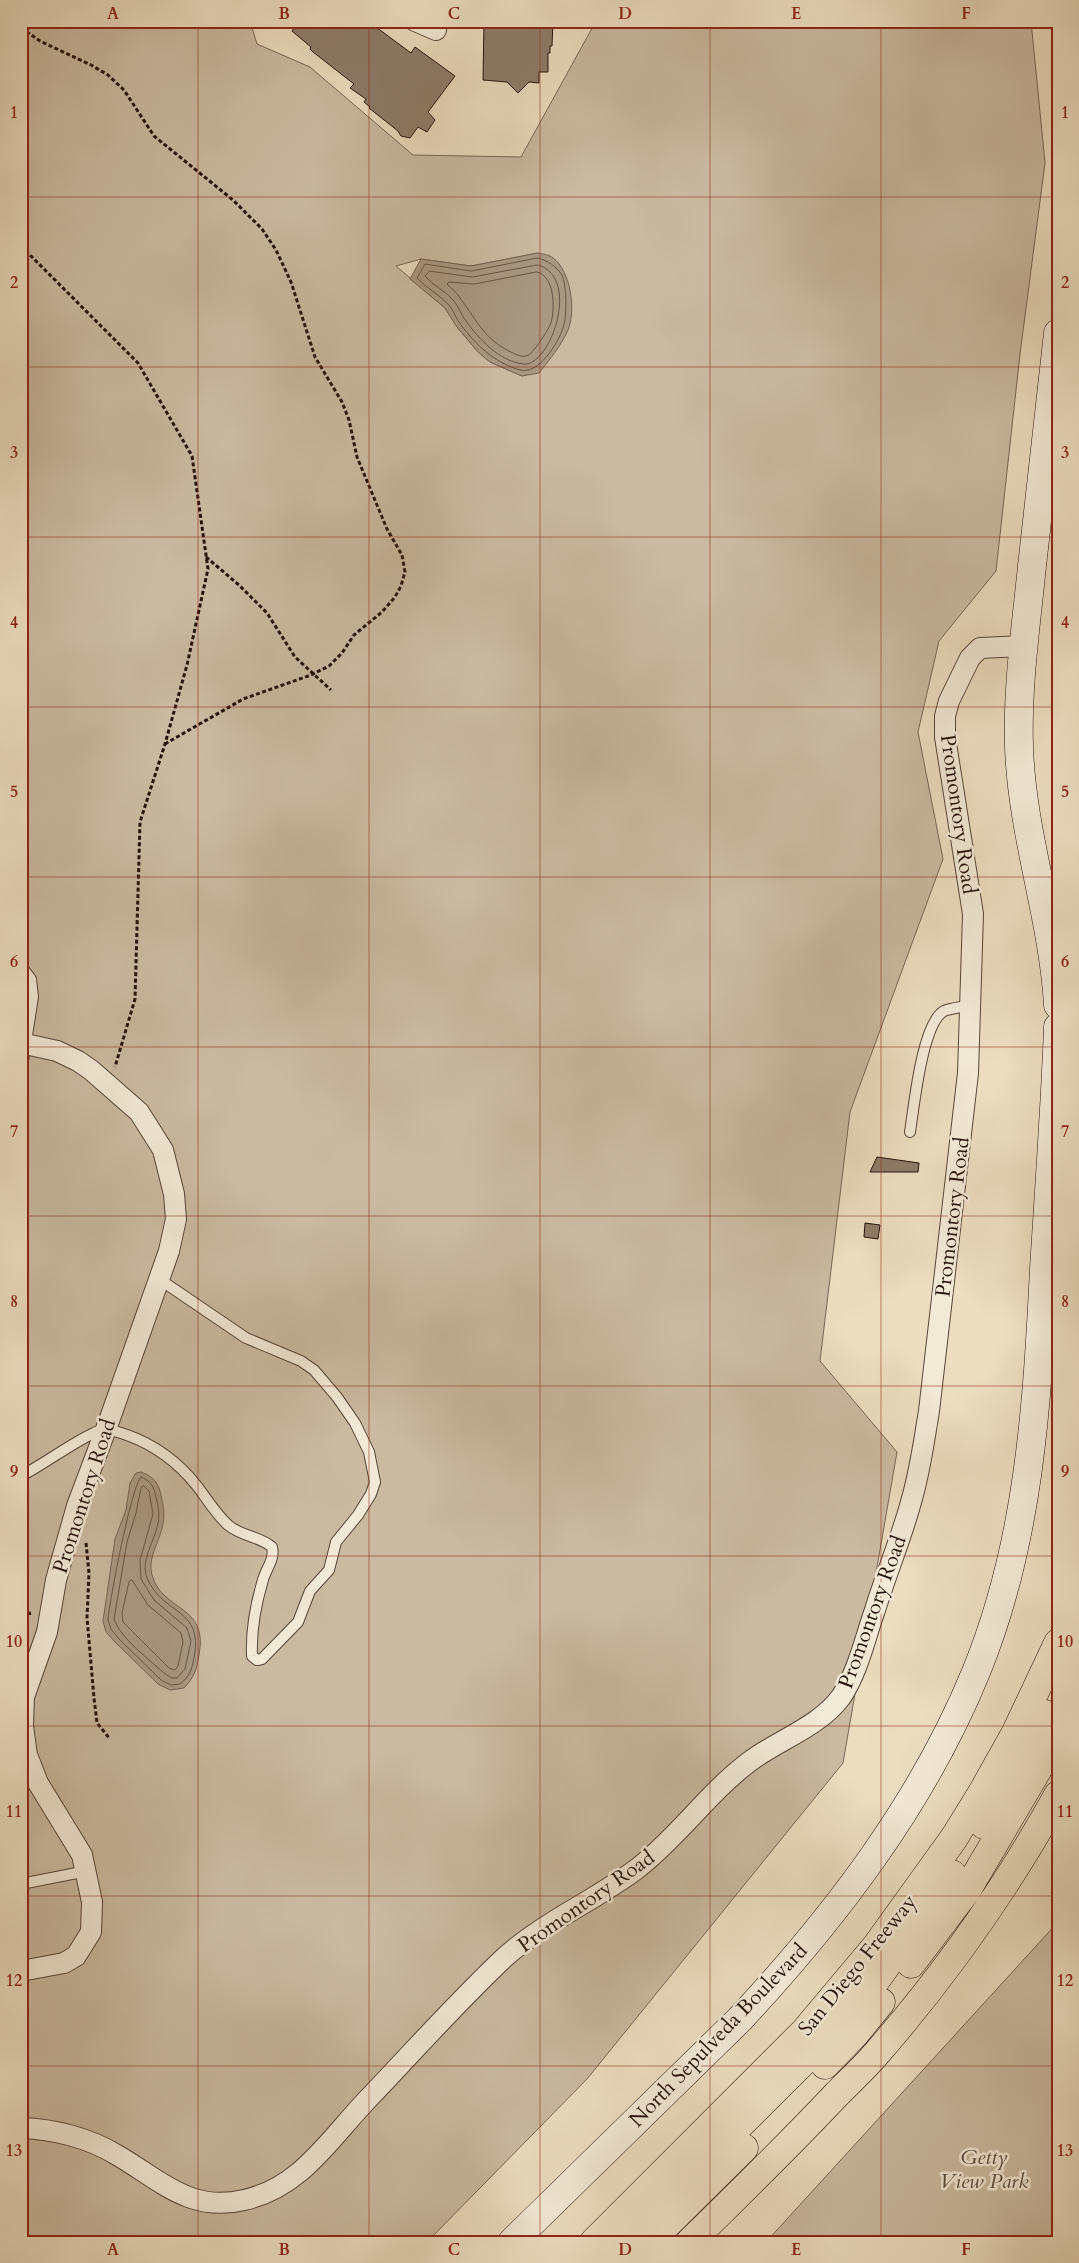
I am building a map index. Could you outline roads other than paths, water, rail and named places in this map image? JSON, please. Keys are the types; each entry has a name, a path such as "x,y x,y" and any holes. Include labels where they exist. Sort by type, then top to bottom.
{"highway":[{"name":"San Diego Freeway","path":"594,2242 804,2032 877,1945 954,1838 983,1791 1016,1732 1058,1643"},
{"path":"622,2242 812,2053 871,1987 969,1850 1018,1770 1058,1688"},
{"path":"650,2242 789,2103 855,2034 878,2006 967,1890 1058,1735"},
{"path":"690,2242 786,2148 875,2056 904,2021 936,1981 983,1915 1026,1850 1058,1795"}],"main road":[{"path":"1058,332 1023,646 1019,707 1019,748 1023,792 1029,832 1051,937 1058,1005"},
{"name":"North Sepulveda Boulevard","path":"512,2242 740,2018 770,1986 827,1917 908,1804 932,1765 972,1680 1008,1578 1018,1533 1032,1447 1058,1027"}],"street":[{"path":"415,21 436,30"},
{"name":"Promontory Road","path":"21,2128 51,2132 94,2144 116,2154 174,2192 201,2202 242,2201 286,2184 311,2164 355,2113 506,1957 538,1931 639,1867 692,1818 719,1786 765,1750 817,1720 839,1700 848,1684 862,1648 911,1504 920,1466 929,1411 968,1073 973,914 946,737 945,716 958,679 970,658 980,648 1023,646"},
{"name":"Promontory Road","path":"21,1971 64,1963 76,1956 91,1932 92,1902 82,1855 38,1783 27,1755 22,1726 26,1689 47,1632 56,1580 77,1506 169,1251 176,1219 172,1186 163,1150 139,1112 114,1089 78,1061 57,1051 24,1044"}],"lane":[{"path":"21,966 31,979 34,997 24,1044 21,1074"},
{"path":"910,1132 930,1028 943,1012 971,1006"},
{"path":"21,1476 48,1462 94,1433 106,1429 137,1438 168,1457 196,1484 230,1526 246,1536 266,1542 272,1547 273,1559 264,1578 252,1656 257,1660 262,1659 298,1622 310,1591 328,1570 336,1542 366,1504 375,1482 369,1452 355,1423 337,1396 314,1370 301,1361 246,1338 159,1279"},
{"path":"21,1884 86,1872"}],"water":[{"path":"538,253 550,256 559,264 568,281 572,302 572,313 568,330 559,347 539,373 522,376 490,362 478,352 457,327 445,308 410,279 421,259 471,266"},
{"path":"141,1472 153,1478 157,1484 164,1510 162,1529 151,1562 152,1575 157,1587 165,1596 191,1617 197,1626 200,1638 196,1669 193,1677 184,1688 170,1690 158,1684 106,1632 103,1621 115,1539 126,1510 130,1483 136,1473"}],"park label":[{"name":"Getty View Park","path":"984,2169"}]}
